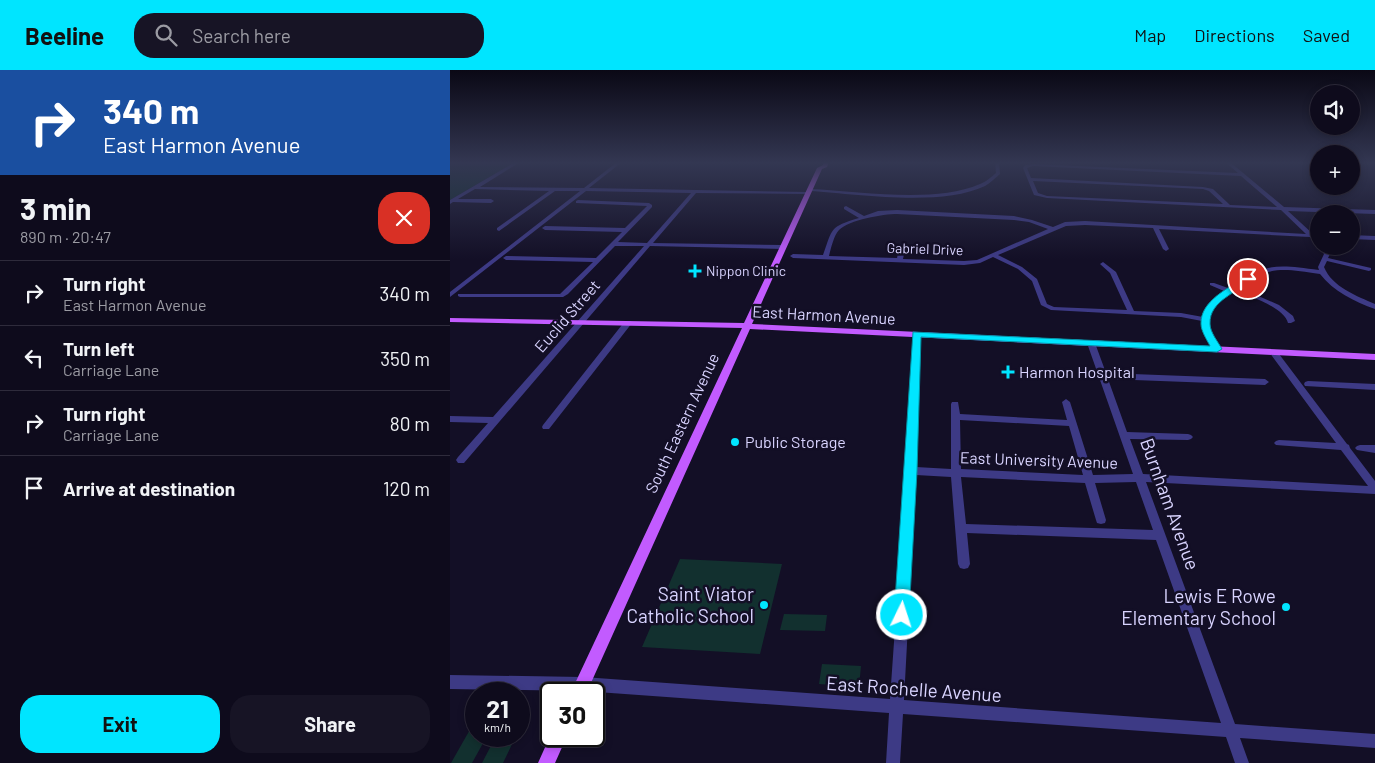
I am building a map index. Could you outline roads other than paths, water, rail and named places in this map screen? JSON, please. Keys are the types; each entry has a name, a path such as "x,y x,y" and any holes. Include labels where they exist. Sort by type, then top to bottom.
{"main road":[{"name":"South Eastern Avenue","path":"583,682 808,194"},
{"name":"East Harmon Avenue","path":"450,320 747,326 1375,357"},
{"path":"546,763 554,747"}],"street":[{"path":"451,201 463,194"},
{"path":"499,229 547,194"},
{"path":"450,295 578,194"},
{"name":"Euclid Street","path":"461,460 692,194"},
{"path":"871,194 915,196 942,194"},
{"path":"1037,194 1283,209 1375,212"},
{"path":"1214,194 1228,206"},
{"path":"1265,194 1310,235"},
{"path":"451,201 491,201"},
{"path":"460,295 561,296 614,244 650,204 578,202"},
{"path":"846,208 863,218"},
{"path":"825,258 835,230 842,225 885,212 960,215 1030,221 1053,229"},
{"path":"958,225 960,215"},
{"name":"Gabriel Drive","path":"793,256 900,261 978,262 1065,224 1085,223 1310,236"},
{"path":"1155,227 1166,249"},
{"path":"545,228 627,230"},
{"path":"1360,237 1375,238"},
{"path":"614,244 783,247"},
{"path":"900,261 903,245"},
{"path":"1327,255 1321,266 1322,272 1336,286 1375,307"},
{"path":"995,256 1020,268 1034,280 1038,286 1042,302 1053,309 1181,315 1206,320"},
{"path":"506,258 598,260"},
{"path":"1326,259 1369,269"},
{"path":"1103,264 1113,272 1132,313"},
{"path":"1217,349 1205,325 1208,311 1220,297 1261,270 1272,268 1322,272"},
{"path":"1212,284 1276,306 1291,317 1291,321"},
{"path":"546,427 628,323"},
{"path":"892,763 911,471 916,334"},
{"name":"Burnham Avenue","path":"1092,343 1242,763"},
{"path":"1273,352 1346,447 1375,489"},
{"path":"1102,374 1265,382"},
{"path":"1308,384 1375,388"},
{"path":"1066,402 1101,520"},
{"path":"956,404 956,473 964,564"},
{"path":"956,417 1072,423"},
{"path":"450,419 496,420"},
{"path":"1124,435 1188,437"},
{"path":"1279,443 1346,447"},
{"path":"1360,448 1375,448"},
{"name":"East University Avenue","path":"911,471 1089,479 1140,478 1375,489"},
{"path":"962,528 1160,535"},
{"name":"East Rochelle Avenue","path":"450,682 540,687"},
{"name":"East Rochelle Avenue","path":"605,690 896,706 1231,732 1375,741"}],"place":[{"name":"Nippon Clinic","path":"695,271"},
{"name":"Harmon Hospital","path":"1008,372"},
{"name":"Public Storage","path":"735,442"},
{"name":"Saint Viator Catholic School","path":"764,605"},
{"name":"Lewis E Rowe Elementary School","path":"1286,607"}]}
